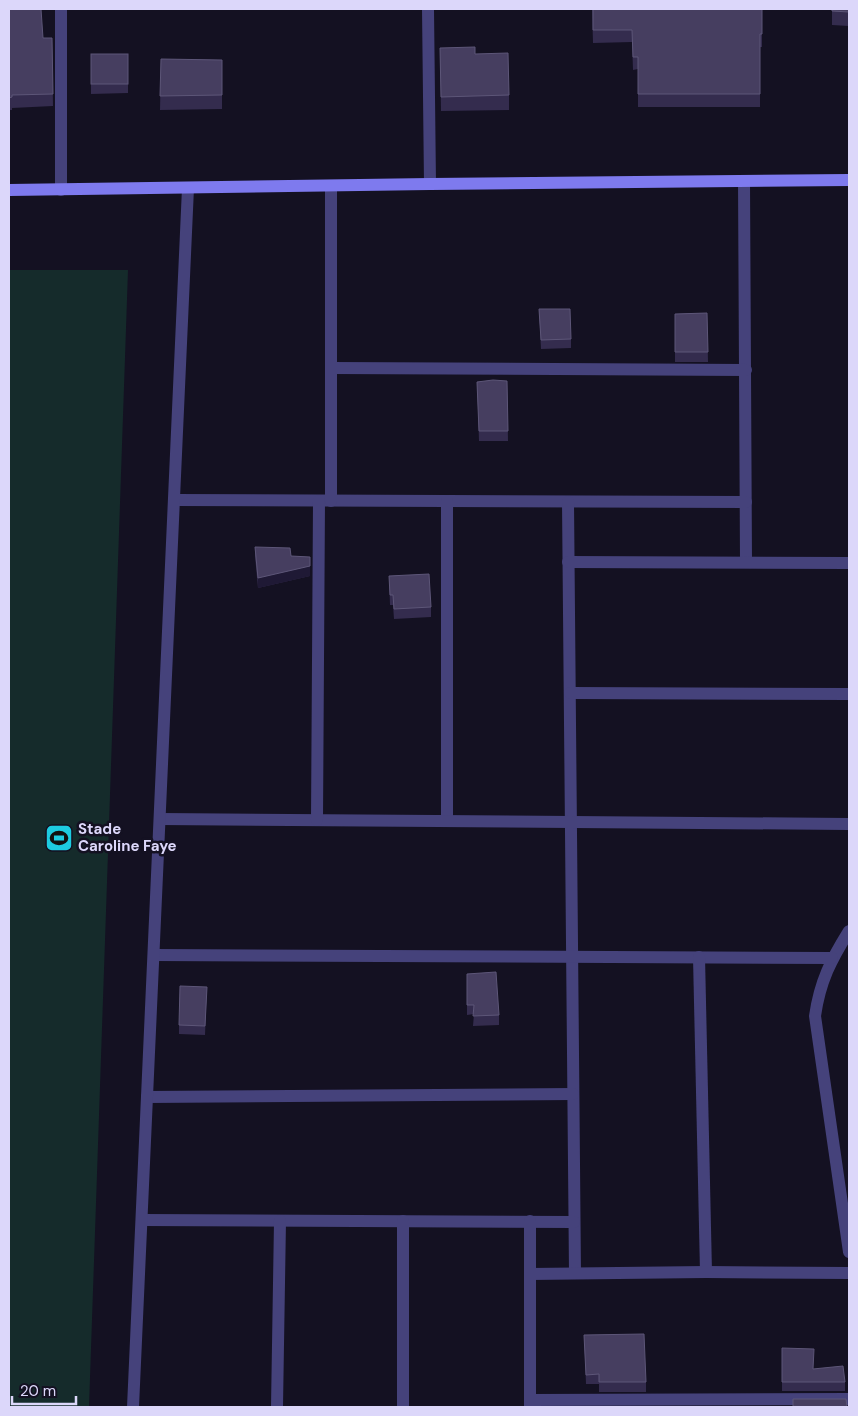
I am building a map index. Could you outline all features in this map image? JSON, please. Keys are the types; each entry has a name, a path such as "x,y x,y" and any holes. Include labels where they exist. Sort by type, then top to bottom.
{"main road":[{"path":"9,190 849,180"}],"street":[{"path":"61,9 61,190"},
{"path":"428,9 430,184"},
{"path":"744,181 746,562"},
{"path":"317,820 325,501 331,368 331,186"},
{"path":"134,1407 188,188"},
{"path":"331,368 746,370"},
{"path":"174,500 746,502"},
{"path":"447,501 447,821"},
{"path":"568,502 575,1273"},
{"path":"568,562 849,563"},
{"path":"570,693 849,694"},
{"path":"160,819 849,824"},
{"path":"849,931 832,958 818,996 815,1016 849,1252"},
{"path":"154,955 832,958"},
{"path":"698,957 706,1272"},
{"path":"147,1097 573,1094"},
{"path":"142,1220 574,1222"},
{"path":"277,1407 280,1221"},
{"path":"403,1221 403,1407"},
{"path":"530,1221 530,1404 849,1399"},
{"path":"530,1274 849,1273"}],"green space":[{"name":"Stade Caroline Faye","path":"9,270 128,270 89,1407 9,1407"}],"building":[{"path":"9,9 41,9 43,38 52,38 53,94 12,95 9,98"},
{"path":"593,9 762,9 760,94 638,94 638,57 633,57 632,30 593,30"},
{"path":"832,9 849,9 849,12 832,11"},
{"path":"475,47 475,54 508,53 509,95 441,97 440,48"},
{"path":"91,54 128,54 128,84 91,84"},
{"path":"161,59 222,60 222,95 160,96"},
{"path":"539,309 570,309 571,339 541,340"},
{"path":"707,313 708,352 675,352 675,314"},
{"path":"507,381 508,431 479,431 477,382"},
{"path":"255,547 290,548 291,556 310,557 310,566 258,578"},
{"path":"429,574 431,607 394,609 393,595 390,595 389,576"},
{"path":"496,972 499,1015 473,1016 474,1005 467,1005 467,974"},
{"path":"180,986 207,987 205,1026 179,1025"},
{"path":"644,1334 646,1382 599,1382 599,1374 586,1375 584,1335"},
{"path":"782,1348 814,1349 813,1369 843,1366 845,1382 782,1382"},
{"path":"793,1399 846,1399 847,1407 793,1407"}],"place":[{"name":"Stade Caroline Faye","path":"59,838"}]}
